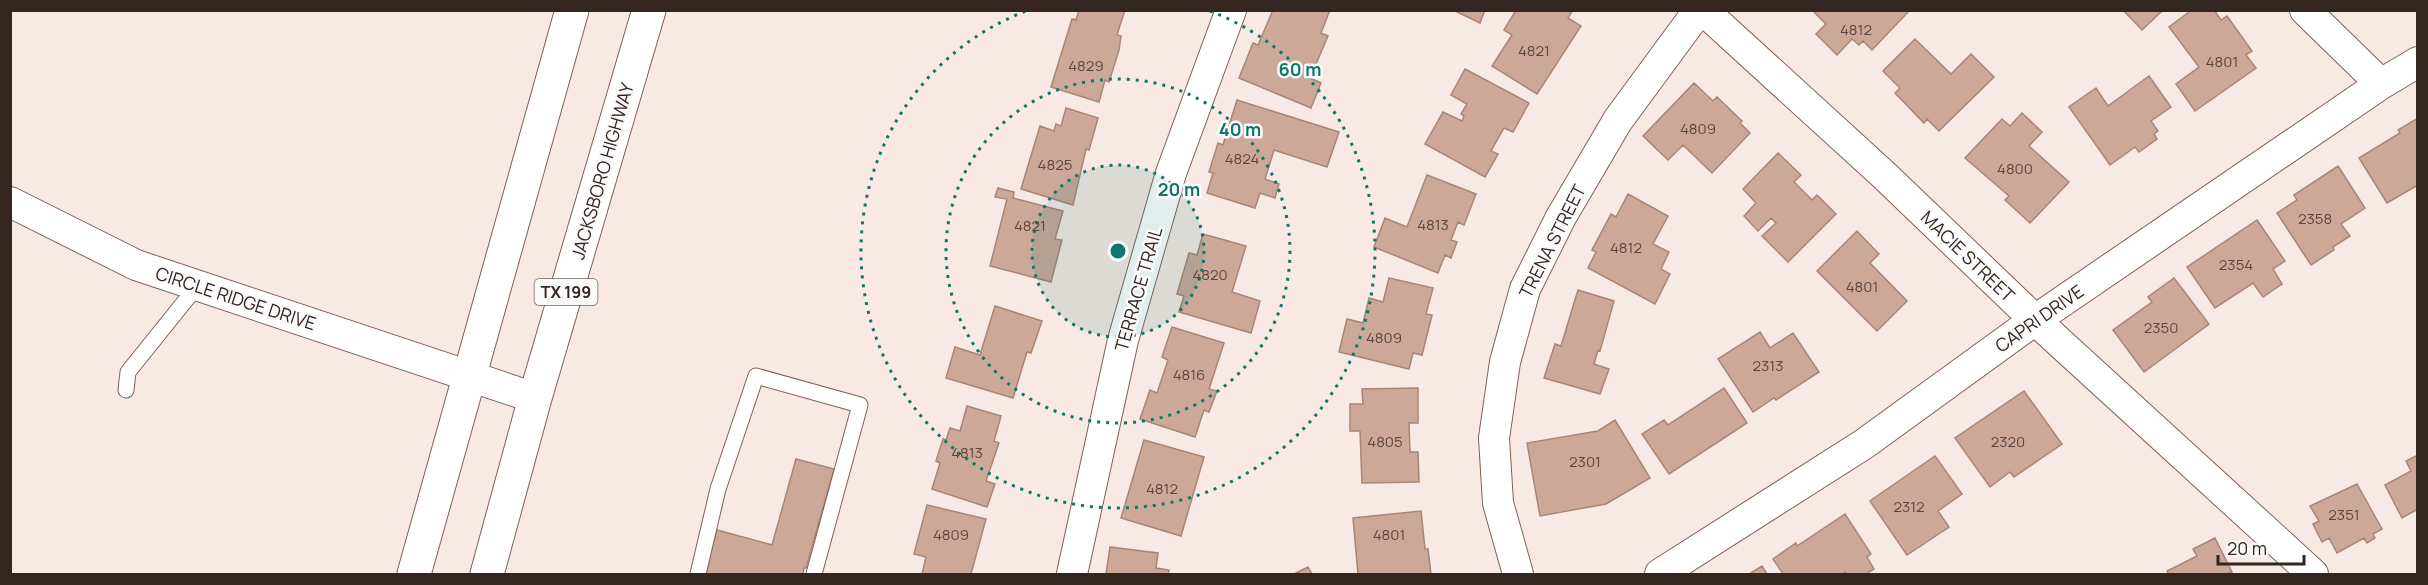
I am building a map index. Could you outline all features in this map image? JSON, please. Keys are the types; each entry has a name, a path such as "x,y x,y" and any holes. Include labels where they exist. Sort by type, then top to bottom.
{"main road":[{"path":"414,574 572,10"},
{"name":"JACKSBORO HIGHWAY","path":"487,574 535,399 649,10"}],"street":[{"name":"TERRACE TRAIL","path":"1072,574 1123,340 1171,173 1232,10"},
{"name":"MACIE STREET","path":"1701,10 1885,176 2035,320 2313,574"},
{"name":"TRENA STREET","path":"1518,574 1498,502 1494,438 1505,362 1525,289 1561,217 1618,120 1701,10"},
{"path":"2305,10 2381,84"},
{"name":"CAPRI DRIVE","path":"1660,574 1864,444 2035,320 2381,84 2418,62"},
{"name":"CIRCLE RIDGE DRIVE","path":"10,202 136,266 470,375 535,399"}],"lane":[{"path":"126,390 128,372 198,285"},
{"path":"698,574 718,489 756,376 860,405 814,574"}],"building":[{"path":"1079,10 1125,10 1117,35 1121,36 1119,50 1109,82 1105,80 1099,102 1051,87 1072,19 1076,20"},
{"path":"1273,10 1330,10 1321,33 1328,36 1310,78 1321,83 1311,108 1239,78 1253,43 1258,45"},
{"path":"1453,10 1485,10 1480,23"},
{"path":"1516,10 1573,10 1568,18 1581,26 1537,94 1492,66 1512,35 1504,30"},
{"path":"1812,10 1910,10 1872,50 1863,41 1859,45 1852,39 1837,55 1816,34 1826,24"},
{"path":"2123,10 2163,10 2142,30"},
{"path":"2192,10 2214,10 2221,20 2227,16 2252,51 2246,55 2256,68 2195,111 2176,84 2199,67 2169,27"},
{"path":"1915,39 1951,74 1971,54 1994,77 1939,131 1927,119 1924,123 1895,93 1900,88 1883,71"},
{"path":"1465,69 1529,103 1513,132 1504,128 1491,151 1498,154 1485,177 1425,144 1443,112 1462,121 1464,116 1461,114 1467,104 1451,95"},
{"path":"2149,76 2171,107 2151,121 2158,131 2154,134 2157,139 2139,152 2135,147 2110,165 2069,107 2096,88 2108,106"},
{"path":"1694,83 1713,101 1717,97 1742,121 1740,123 1750,133 1712,173 1683,145 1668,160 1643,136"},
{"path":"1237,100 1339,132 1327,167 1274,150 1265,179 1279,184 1275,198 1260,193 1255,208 1207,193 1213,173 1209,172 1218,143 1223,145"},
{"path":"1066,108 1098,118 1089,150 1086,149 1073,205 1021,189 1040,126 1054,131 1056,124 1061,126"},
{"path":"2022,113 2042,132 2029,146 2069,182 2030,223 2005,200 2009,196 1965,158 2002,119 2010,126"},
{"path":"2418,118 2418,185 2387,203 2359,158 2400,133 2398,130"},
{"path":"1778,153 1801,175 1794,182 1812,200 1817,195 1836,214 1788,262 1762,236 1776,223 1771,218 1758,231 1744,216 1756,203 1743,189"},
{"path":"2338,166 2365,208 2341,224 2350,236 2311,265 2277,213 2297,200 2294,195"},
{"path":"1427,175 1476,194 1464,225 1458,222 1451,240 1457,242 1451,258 1445,255 1438,273 1374,247 1385,218 1407,227"},
{"path":"998,188 1014,192 1013,198 1063,211 1055,239 1062,240 1051,282 990,266 1007,199 995,197"},
{"path":"1628,194 1668,216 1653,244 1669,252 1661,269 1670,274 1655,304 1588,268 1596,252 1592,250 1611,214 1616,217"},
{"path":"2257,220 2285,261 2273,269 2282,284 2263,297 2253,283 2215,308 2187,267"},
{"path":"1857,231 1879,254 1870,263 1907,301 1877,331 1817,271"},
{"path":"1203,234 1246,246 1232,292 1260,301 1251,333 1179,312 1184,296 1177,294 1189,253 1197,255"},
{"path":"1389,278 1433,288 1426,314 1432,315 1422,355 1413,353 1409,369 1339,352 1347,319 1363,323 1369,298 1383,302"},
{"path":"2174,278 2209,324 2144,372 2113,330 2152,302 2148,297"},
{"path":"1578,290 1614,301 1594,364 1609,369 1600,394 1544,378 1555,344 1561,346"},
{"path":"995,306 1042,321 1031,353 1027,352 1013,398 946,378 955,347 980,355"},
{"path":"1172,327 1224,343 1209,389 1217,391 1209,412 1204,410 1195,437 1140,419 1150,390 1157,393 1168,360 1162,357"},
{"path":"1760,332 1770,348 1793,333 1819,372 1753,412 1718,359"},
{"path":"1418,388 1418,423 1409,423 1410,452 1418,452 1419,482 1362,483 1360,431 1350,431 1350,404 1363,404 1362,389"},
{"path":"1724,388 1747,423 1669,474 1642,434 1664,420 1668,425"},
{"path":"2024,391 2062,444 2014,477 2010,472 1990,487 1955,438"},
{"path":"967,406 1001,416 994,441 999,443 986,481 995,484 987,507 932,489 940,463 936,461 943,439 946,440 950,428 960,431"},
{"path":"1615,420 1650,478 1606,504 1540,516 1527,443 1598,431"},
{"path":"1144,440 1204,457 1181,536 1121,518"},
{"path":"2418,455 2418,509 2402,518 2385,485 2411,471 2406,461"},
{"path":"1935,456 1962,494 1938,511 1949,527 1907,555 1870,501"},
{"path":"796,459 834,469 803,574 704,574 717,530 772,545"},
{"path":"2357,484 2382,529 2373,534 2375,538 2367,543 2364,538 2337,553 2329,538 2322,542 2313,524 2319,521 2310,506"},
{"path":"927,505 986,519 971,574 922,574 926,557 914,554"},
{"path":"1421,511 1425,549 1428,549 1431,574 1358,574 1353,518"},
{"path":"1845,514 1871,554 1867,557 1874,569 1866,574 1847,574 1845,572 1842,574 1783,574 1773,559"},
{"path":"2215,538 2232,572 2226,574 2169,574 2167,571 2197,556 2193,549"},
{"path":"1110,547 1158,553 1156,568 1169,570 1168,574 1106,574"},
{"path":"1762,566 1767,574 1749,574"},
{"path":"1308,567 1312,574 1294,574"}]}
